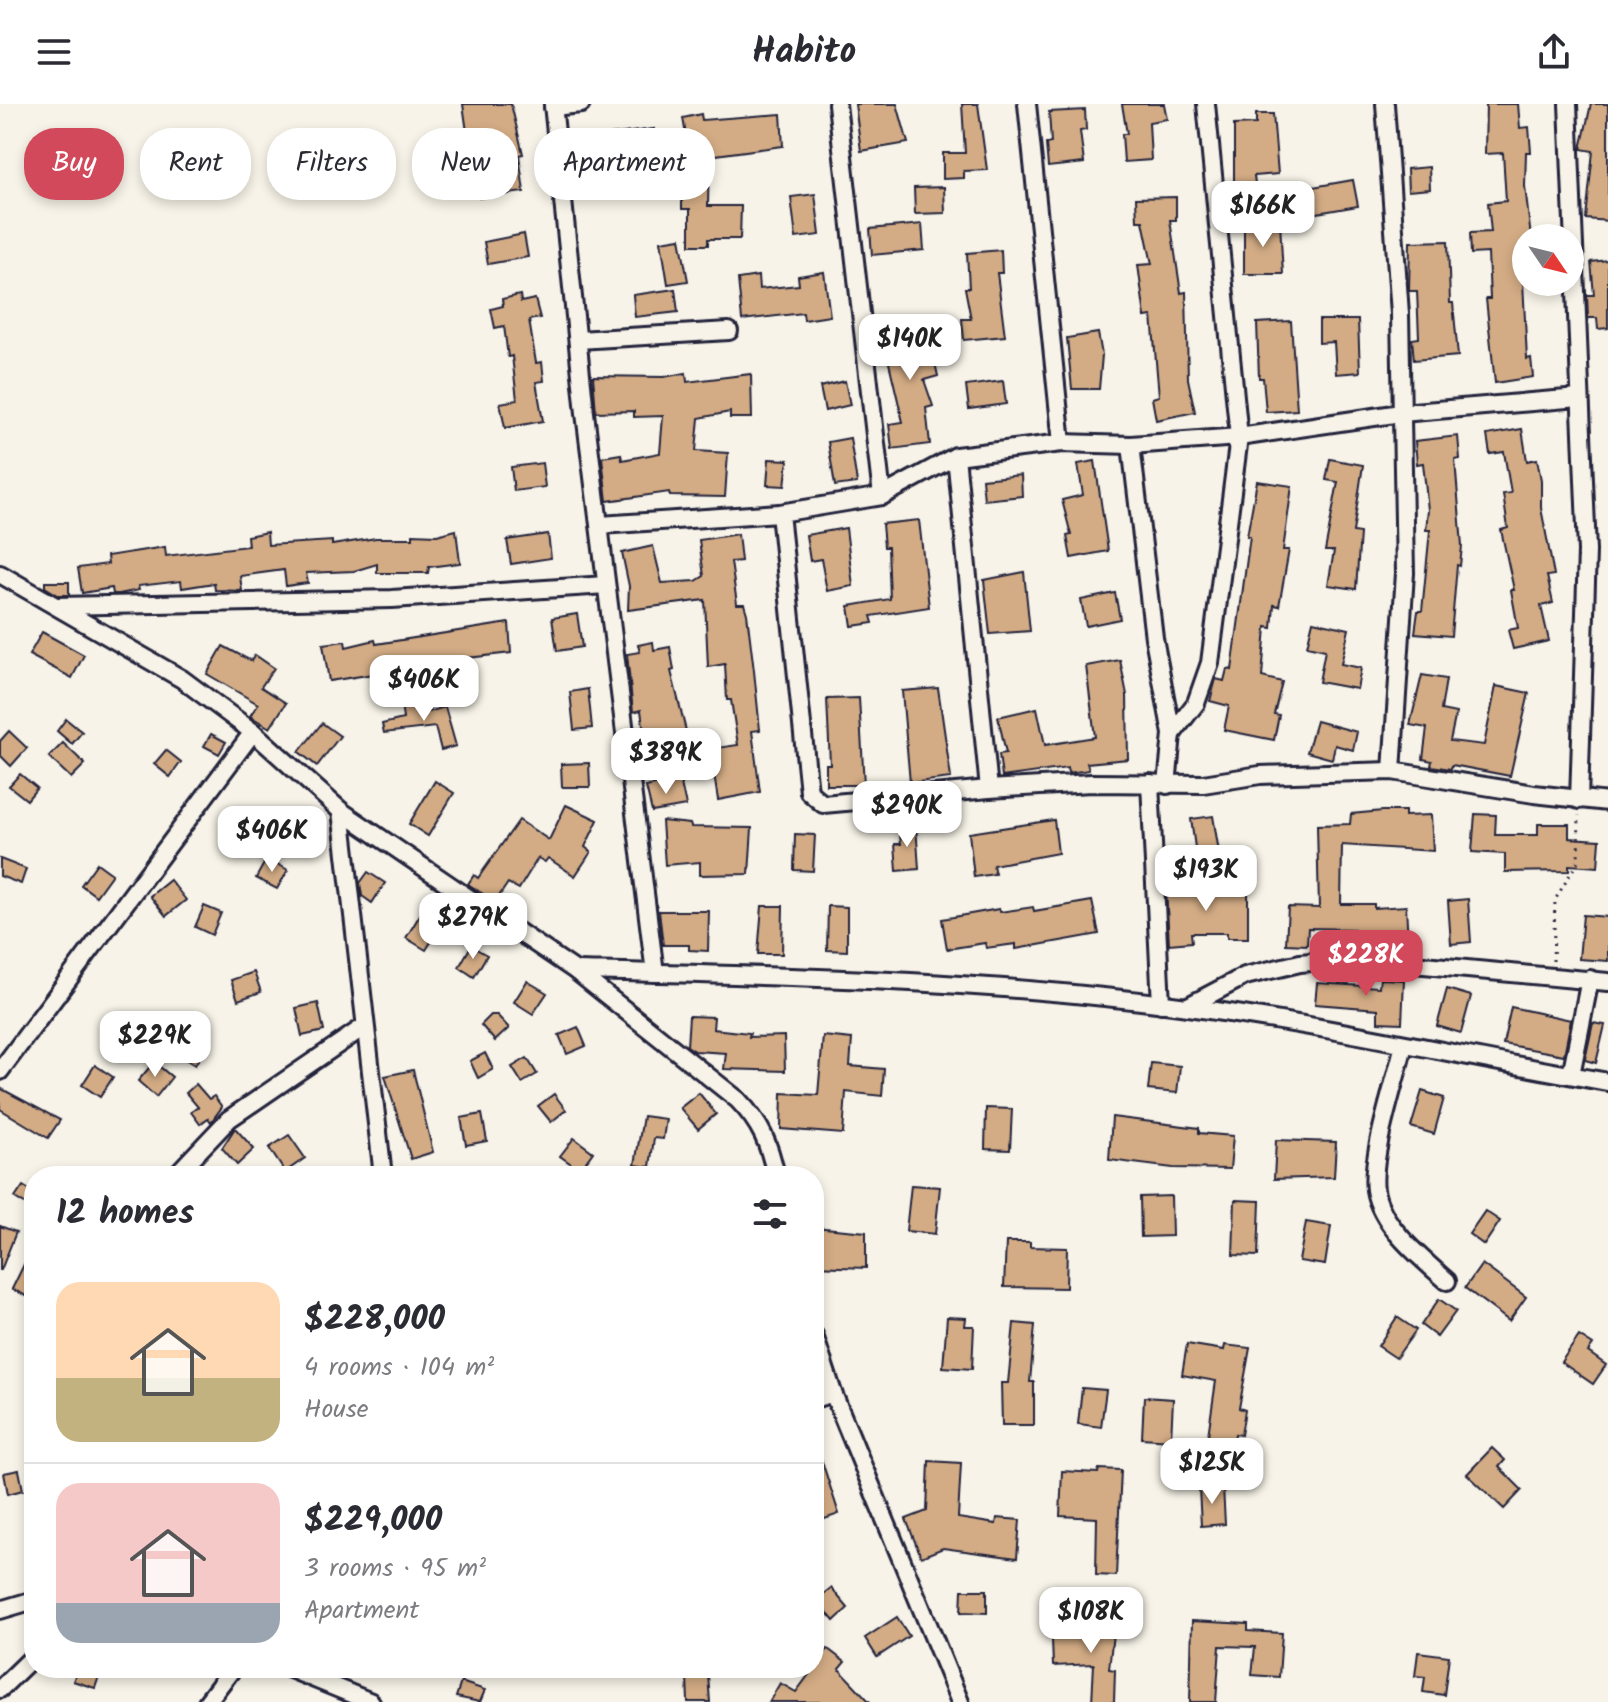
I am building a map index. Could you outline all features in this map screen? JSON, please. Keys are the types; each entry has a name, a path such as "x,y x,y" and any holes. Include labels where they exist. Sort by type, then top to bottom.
{"street":[{"path":"581,104 553,106 606,585 655,973"},
{"path":"837,104 882,496"},
{"path":"1027,104 1062,443"},
{"path":"1161,1004 1158,784 1172,734 1196,703 1210,663 1239,437 1206,104"},
{"path":"1385,104 1400,314 1405,573 1392,771"},
{"path":"1568,104 1587,551 1579,800"},
{"path":"578,340 729,331"},
{"path":"600,525 780,513 882,496 956,456 1062,443 1131,445 1239,437 1401,413 1579,398"},
{"path":"1131,445 1154,638 1172,734"},
{"path":"956,456 989,789"},
{"path":"780,513 809,792 814,800 823,804 989,789 1158,784 1260,775 1392,771 1608,802"},
{"path":"0,574 182,679 253,732 341,811 576,971 738,1100 757,1121 768,1140 774,1166"},
{"path":"57,606 392,599 606,585"},
{"path":"0,1071 253,732"},
{"path":"341,811 382,1166"},
{"path":"1186,1007 1245,976 1311,962 1391,962 1608,982"},
{"path":"576,971 952,985 1161,1004 1608,1082"},
{"path":"1571,1075 1590,979"},
{"path":"184,1166 229,1119 365,1026"},
{"path":"1404,1044 1375,1167 1375,1192 1388,1218 1406,1241 1447,1281"},
{"path":"824,1366 960,1702"},
{"path":"824,1396 833,1393"},
{"path":"0,1610 24,1603"},
{"path":"0,1689 24,1666"},
{"path":"207,1702 225,1678"},
{"path":"312,1678 371,1702"}],"path":[{"path":"1553,977 1555,900 1578,861 1579,800"}],"building":[{"path":"463,104 511,104 517,128 466,128"},
{"path":"855,104 897,104 908,143 861,151"},
{"path":"962,104 978,104 987,170 964,171 964,178 943,179 943,153 965,153"},
{"path":"1122,104 1164,104 1167,119 1149,122 1151,160 1124,162 1122,134 1127,134"},
{"path":"1486,104 1518,104 1520,128 1529,127 1531,152 1526,152 1525,186 1529,224 1512,224 1512,296 1524,296 1527,359 1531,358 1533,377 1495,383 1486,299 1490,299 1488,253 1471,254 1470,233 1491,232 1488,203 1506,201 1503,153 1485,154"},
{"path":"1591,104 1608,104 1608,221 1586,219 1593,151 1581,149"},
{"path":"1085,110 1086,130 1080,131 1084,163 1048,167 1046,144 1051,143 1049,112"},
{"path":"701,114 702,120 781,114 783,146 715,155 715,128 685,128 683,118"},
{"path":"1256,114 1273,114 1278,174 1254,176 1255,184 1234,186 1234,125 1256,124"},
{"path":"518,133 523,154 519,155 524,192 518,193"},
{"path":"1429,167 1430,189 1408,191 1407,169"},
{"path":"1353,180 1358,206 1311,214 1307,188"},
{"path":"944,187 945,213 915,214 914,188"},
{"path":"815,194 820,235 796,238 791,197"},
{"path":"1176,197 1176,220 1170,220 1181,293 1186,292 1188,379 1195,412 1156,420 1152,398 1159,396 1152,316 1145,317 1138,265 1152,264 1143,221 1137,221 1136,198"},
{"path":"682,200 708,200 708,206 741,206 740,239 708,239 708,245 690,245 690,209 682,209"},
{"path":"1244,223 1280,223 1283,274 1244,274"},
{"path":"922,224 924,250 872,255 870,229"},
{"path":"524,234 528,257 488,264 484,242"},
{"path":"680,238 688,281 668,284 661,241"},
{"path":"1448,241 1450,303 1453,303 1458,356 1414,360 1412,339 1419,338 1417,291 1409,291 1410,242"},
{"path":"1001,250 1002,273 997,273 1005,336 964,340 962,319 971,319 965,288 969,288 967,253"},
{"path":"1608,260 1608,328 1598,329 1597,318 1588,318 1587,295 1594,295 1591,262"},
{"path":"824,272 830,316 804,320 803,313 742,320 738,279 758,276 759,289 799,285 798,276"},
{"path":"675,289 678,312 635,317 633,295"},
{"path":"520,295 521,302 535,299 540,318 529,320 536,363 542,362 544,381 536,382 543,421 505,428 500,403 517,400 512,356 508,357 504,326 495,328 491,309 503,306 502,299"},
{"path":"1319,320 1358,320 1360,372 1336,374 1334,342 1319,343"},
{"path":"923,321 929,355 933,354 938,376 924,380 933,406 926,408 930,444 892,449 889,424 903,422 881,329"},
{"path":"1291,321 1297,410 1266,412 1263,378 1259,378 1257,323"},
{"path":"1098,333 1102,355 1099,389 1072,389 1067,338"},
{"path":"686,373 687,382 751,374 752,418 730,418 730,412 699,418 696,451 728,453 725,497 670,496 669,492 607,501 602,457 621,454 622,460 660,453 663,416 634,417 634,411 596,412 593,376 664,377"},
{"path":"845,381 850,405 825,411 820,387"},
{"path":"1003,381 1006,404 969,409 966,386"},
{"path":"1522,429 1527,461 1537,459 1541,480 1541,508 1554,575 1547,576 1553,603 1541,606 1549,641 1513,649 1508,630 1518,628 1511,590 1514,590 1501,530 1508,528 1503,494 1511,493 1504,452 1490,454 1487,435"},
{"path":"1458,436 1460,459 1455,460 1462,546 1460,566 1457,565 1451,636 1415,633 1418,611 1422,611 1430,530 1426,530 1428,510 1423,463 1417,464 1415,441"},
{"path":"850,438 857,483 835,486 828,442"},
{"path":"769,459 788,460 785,486 767,485"},
{"path":"1330,459 1363,465 1353,532 1360,533 1356,589 1328,585 1334,551 1325,551 1338,482 1326,480"},
{"path":"1095,461 1108,551 1071,558 1067,536 1071,535 1062,500 1083,495 1078,464"},
{"path":"542,463 545,487 514,491 511,467"},
{"path":"1021,475 1022,496 984,500 982,479"},
{"path":"1257,481 1292,486 1283,550 1289,550 1279,606 1274,605 1272,628 1266,627 1262,677 1282,682 1274,714 1279,715 1274,740 1224,730 1229,706 1210,701 1216,679 1224,681 1227,669 1232,670 1250,536 1247,536"},
{"path":"919,520 929,607 871,616 873,623 852,626 849,606 890,599 888,547 884,547 882,524"},
{"path":"846,528 853,586 827,591 821,559 810,561 806,535"},
{"path":"456,530 460,563 429,567 428,573 377,573 377,564 354,571 306,573 308,583 286,586 284,570 240,576 242,591 215,590 214,583 182,588 181,581 138,586 139,590 113,594 112,588 82,593 78,568 108,564 107,556 165,547 166,556 248,546 247,536 267,532 268,545 332,541 332,545 376,538 413,538 413,534 437,535"},
{"path":"548,534 551,558 511,564 507,540"},
{"path":"738,534 741,561 731,562 737,604 744,604 747,614 760,730 752,731 760,792 718,800 710,749 738,745 731,700 727,700 725,664 708,667 705,600 628,610 629,586 622,553 653,546 662,583 696,581 704,576 699,540"},
{"path":"1024,572 1030,631 990,634 984,580"},
{"path":"45,582 69,582 69,595 58,595 45,587"},
{"path":"1115,593 1120,619 1086,626 1081,600"},
{"path":"577,614 582,647 557,651 552,618"},
{"path":"1313,621 1349,629 1341,664 1361,668 1357,689 1319,682 1325,650 1307,646"},
{"path":"509,623 511,653 450,660 451,667 430,670 429,666 394,675 393,671 329,681 323,644 345,641 346,647 375,640 376,644"},
{"path":"42,632 84,655 72,678 29,655"},
{"path":"653,642 654,650 670,647 674,670 671,671 687,735 645,741 641,710 633,712 627,654 640,652 638,645"},
{"path":"223,646 251,661 255,655 274,668 261,687 286,703 270,728 250,716 258,704 207,674"},
{"path":"1120,660 1127,695 1128,759 1087,763 1089,770 1068,773 1067,768 1002,777 999,754 1006,753 998,717 1037,708 1045,745 1095,737 1086,666"},
{"path":"1422,675 1446,679 1441,710 1456,713 1450,741 1484,745 1496,686 1529,693 1510,776 1452,765 1451,769 1431,766 1432,761 1423,759 1427,728 1410,725"},
{"path":"938,688 951,778 910,783 902,691"},
{"path":"588,689 592,728 574,730 570,692"},
{"path":"859,698 864,785 826,785 826,764 830,764 827,699"},
{"path":"420,701 421,714 445,707 456,746 441,750 435,727 384,733 382,724 403,719 401,703"},
{"path":"66,719 82,732 72,744 57,731"},
{"path":"1316,721 1357,732 1353,750 1335,745 1332,759 1307,752"},
{"path":"322,723 340,736 317,766 299,752"},
{"path":"9,731 27,748 11,766 0,755 0,741"},
{"path":"211,734 226,742 219,754 204,746"},
{"path":"63,743 85,764 71,778 49,757"},
{"path":"166,750 181,762 170,777 154,764"},
{"path":"589,763 590,787 562,787 561,764"},
{"path":"20,774 37,788 27,800 9,786"},
{"path":"680,779 686,806 652,812 646,787"},
{"path":"435,781 454,793 428,836 409,824"},
{"path":"566,805 598,820 585,847 591,852 575,876 548,858 545,862 538,858 519,889 508,883 495,902 468,884 474,875 478,878 519,820 549,840"},
{"path":"1405,811 1405,816 1431,815 1433,851 1342,845 1341,904 1374,904 1374,908 1406,906 1408,942 1354,949 1354,929 1308,928 1307,945 1286,944 1288,907 1319,908 1317,825 1350,824 1351,814"},
{"path":"1475,814 1496,815 1495,835 1538,835 1538,824 1569,824 1569,838 1600,840 1598,867 1569,865 1569,871 1505,872 1505,854 1472,852"},
{"path":"1213,816 1219,852 1196,855 1191,819"},
{"path":"1054,820 1058,853 993,865 995,874 974,877 969,833"},
{"path":"662,821 690,824 691,827 752,828 749,874 700,875 700,862 665,865"},
{"path":"916,825 919,869 897,871 895,844 901,844 899,827"},
{"path":"795,834 815,835 813,871 794,870"},
{"path":"267,858 288,870 277,889 256,878"},
{"path":"0,859 26,869 21,884 0,876"},
{"path":"97,863 112,874 96,896 81,885"},
{"path":"368,872 385,883 372,903 362,896 360,883"},
{"path":"170,880 186,900 166,916 150,896"},
{"path":"1180,885 1181,889 1248,889 1248,938 1227,938 1227,933 1191,933 1192,942 1169,944 1166,887"},
{"path":"1468,899 1471,942 1451,944 1448,901"},
{"path":"1092,901 1099,934 1016,949 1016,944 986,948 985,943 947,949 942,919 999,909 1000,912 1033,907 1034,911"},
{"path":"204,906 221,913 212,935 195,927"},
{"path":"762,906 783,906 782,954 758,954"},
{"path":"828,906 847,907 847,951 827,950"},
{"path":"423,910 443,923 426,950 406,938"},
{"path":"659,911 709,911 708,951 689,950 689,945 663,945"},
{"path":"1583,915 1608,917 1608,961 1579,959"},
{"path":"471,946 487,955 474,977 459,967"},
{"path":"254,972 261,992 238,1000 231,980"},
{"path":"1380,979 1404,980 1402,1023 1378,1022 1378,1009 1315,1004 1317,983 1379,987"},
{"path":"527,981 547,993 533,1014 514,1002"},
{"path":"1447,989 1471,996 1461,1033 1437,1026"},
{"path":"318,1003 324,1031 302,1036 296,1008"},
{"path":"1511,1007 1571,1020 1564,1055 1503,1044"},
{"path":"491,1015 497,1015 509,1028 495,1041 481,1025"},
{"path":"689,1016 714,1017 713,1029 750,1033 749,1037 784,1036 785,1071 724,1069 726,1053 695,1051 687,1046"},
{"path":"1593,1023 1605,1025 1596,1063 1585,1060"},
{"path":"578,1027 586,1046 567,1054 559,1035"},
{"path":"823,1036 852,1039 850,1066 884,1069 882,1096 846,1092 843,1134 781,1129 782,1093 818,1095"},
{"path":"187,1037 205,1048 195,1065 177,1054"},
{"path":"485,1053 493,1069 478,1078 470,1061"},
{"path":"527,1058 537,1074 522,1083 512,1067"},
{"path":"154,1062 172,1077 156,1097 138,1081"},
{"path":"1151,1063 1180,1066 1177,1093 1148,1090"},
{"path":"95,1065 113,1077 100,1097 82,1085"},
{"path":"413,1070 433,1152 411,1159 385,1076"},
{"path":"196,1084 209,1099 214,1096 222,1107 211,1122 208,1118 200,1124 191,1112 198,1107 186,1093"},
{"path":"0,1088 60,1120 48,1138 0,1109"},
{"path":"1422,1091 1444,1098 1434,1134 1411,1127"},
{"path":"699,1093 716,1114 698,1129 680,1108"},
{"path":"554,1094 566,1110 551,1122 538,1106"},
{"path":"986,1108 1012,1109 1010,1150 985,1149"},
{"path":"482,1114 487,1141 466,1145 461,1118"},
{"path":"643,1116 666,1119 663,1139 654,1138 650,1166 635,1165"},
{"path":"1112,1117 1199,1128 1199,1133 1233,1136 1230,1169 1173,1168 1109,1160"},
{"path":"235,1128 254,1149 237,1165 222,1148"},
{"path":"289,1135 305,1158 294,1166 281,1166 269,1148"},
{"path":"574,1138 593,1152 583,1166 574,1166 560,1156"},
{"path":"1276,1140 1336,1142 1334,1177 1274,1179"},
{"path":"911,1185 940,1187 935,1234 906,1231"},
{"path":"23,1186 24,1187 24,1204 15,1198"},
{"path":"1171,1196 1172,1236 1141,1237 1140,1197"},
{"path":"1235,1200 1260,1201 1258,1256 1233,1255"},
{"path":"1485,1211 1500,1221 1484,1245 1469,1234"},
{"path":"1306,1222 1331,1226 1325,1265 1299,1261"},
{"path":"0,1226 16,1232 1,1270 0,1270"},
{"path":"824,1228 866,1232 866,1268 824,1266"},
{"path":"1006,1242 1030,1242 1030,1247 1067,1248 1066,1288 1004,1287"},
{"path":"24,1264 24,1295 12,1289"},
{"path":"1482,1264 1526,1297 1509,1321 1465,1288"},
{"path":"1439,1299 1456,1311 1437,1337 1421,1325"},
{"path":"947,1317 966,1318 965,1326 974,1326 972,1369 943,1367"},
{"path":"1397,1317 1416,1330 1396,1358 1378,1346"},
{"path":"1014,1323 1035,1325 1030,1382 1034,1382 1034,1425 1002,1425 1001,1383 1008,1383"},
{"path":"1579,1336 1593,1345 1588,1352 1606,1365 1593,1384 1561,1362"},
{"path":"1187,1344 1224,1350 1225,1345 1250,1348 1239,1408 1245,1410 1241,1435 1235,1434 1232,1452 1206,1449 1216,1381 1182,1375"},
{"path":"1082,1388 1106,1390 1101,1427 1078,1424"},
{"path":"1144,1397 1173,1399 1171,1440 1142,1438"},
{"path":"1492,1448 1505,1460 1499,1467 1522,1490 1504,1509 1467,1474"},
{"path":"929,1461 961,1463 958,1518 996,1524 997,1518 1020,1520 1017,1558 943,1548 921,1557 906,1519 927,1511"},
{"path":"824,1468 839,1514 824,1519"},
{"path":"1099,1469 1121,1470 1116,1576 1096,1575 1097,1518 1060,1516 1062,1471 1098,1473"},
{"path":"19,1470 23,1490 8,1494 4,1473"},
{"path":"1223,1487 1225,1524 1201,1526 1199,1488"},
{"path":"831,1588 848,1608 834,1621 824,1609 824,1594"},
{"path":"962,1590 987,1590 987,1613 961,1612"},
{"path":"1090,1614 1115,1616 1109,1669 1115,1670 1114,1702 1092,1702 1094,1664 1053,1666 1052,1639 1087,1637"},
{"path":"897,1617 909,1636 877,1657 865,1638"},
{"path":"1192,1621 1248,1624 1248,1631 1282,1633 1279,1677 1252,1675 1255,1647 1220,1646 1216,1702 1190,1702"},
{"path":"828,1649 845,1662 839,1669 870,1702 769,1702 780,1683 796,1692 806,1678 824,1678 824,1654"},
{"path":"1418,1652 1449,1656 1444,1695 1423,1692 1425,1677 1415,1676"},
{"path":"74,1678 98,1678 95,1688 73,1681"},
{"path":"687,1678 708,1678 710,1702 688,1702"},
{"path":"461,1682 485,1690 480,1702 456,1697"}]}
